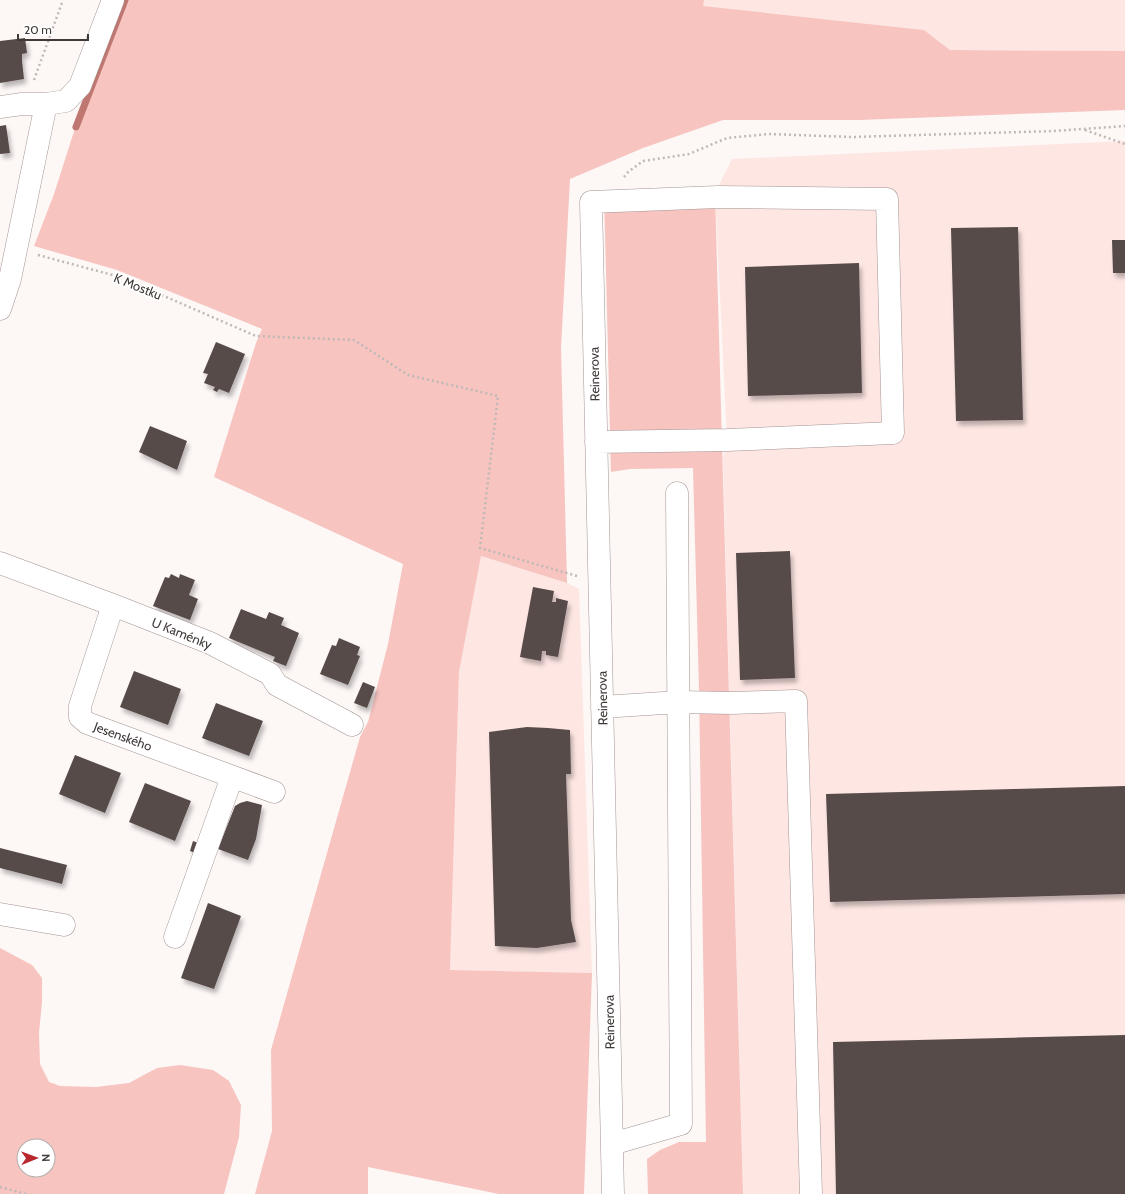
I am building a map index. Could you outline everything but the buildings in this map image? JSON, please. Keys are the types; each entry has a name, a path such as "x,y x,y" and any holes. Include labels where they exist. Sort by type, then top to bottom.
{"street":[{"path":"0,107 66,101 80,86 113,0"},
{"path":"0,309 10,279 46,104"},
{"path":"596,442 727,440 893,433 887,199 718,197 599,202"},
{"name":"Reinerova","path":"599,202 596,442 613,1194"},
{"path":"612,1144 681,1124 677,494"},
{"name":"U Kaménky","path":"0,563 210,643 270,674 277,686 352,725"},
{"name":"Jesenského","path":"113,605 80,706 80,717 87,723 274,792"},
{"path":"602,707 679,702 731,703 796,701 811,1194"},
{"path":"175,937 232,777"},
{"path":"0,914 64,925"}],"path":[{"path":"34,80 63,0"},
{"path":"599,202 628,172 643,161 689,154 727,138 769,134 852,137 1054,131 1125,126"},
{"path":"1083,129 1125,144"},
{"name":"K Mostku","path":"16,249 120,277 256,336 354,340 408,375 498,396 480,548 599,582"},
{"path":"0,1187 26,1194"}],"shaded area":[{"path":"116,0 704,0 703,6 924,30 950,50 1125,51 1125,110 859,120 723,120 643,148 570,179 561,348 567,583 481,556 459,672 450,970 592,973 584,1194 499,1194 368,1167 368,1194 255,1194 272,1131 271,1050 360,737 368,722 388,644 403,564 214,477 256,343 262,329 117,270 34,246 54,194"},
{"path":"704,0 1125,0 1125,51 950,50 924,30 702,6"},
{"path":"1125,141 1125,1194 743,1194 723,458 727,440 715,193 732,159"},
{"path":"604,193 715,193 743,1194 648,1194 647,1159 660,1150 679,1142 706,1142 699,689 693,468 630,469 611,472"},
{"path":"481,556 567,583 579,589 592,973 450,970 459,672"},
{"path":"0,948 32,965 42,978 42,1002 39,1033 40,1064 49,1082 60,1086 96,1087 129,1083 157,1068 180,1065 213,1070 229,1081 241,1105 239,1137 224,1194 0,1194"}],"waterway":[{"path":"76,127 125,0"}]}
